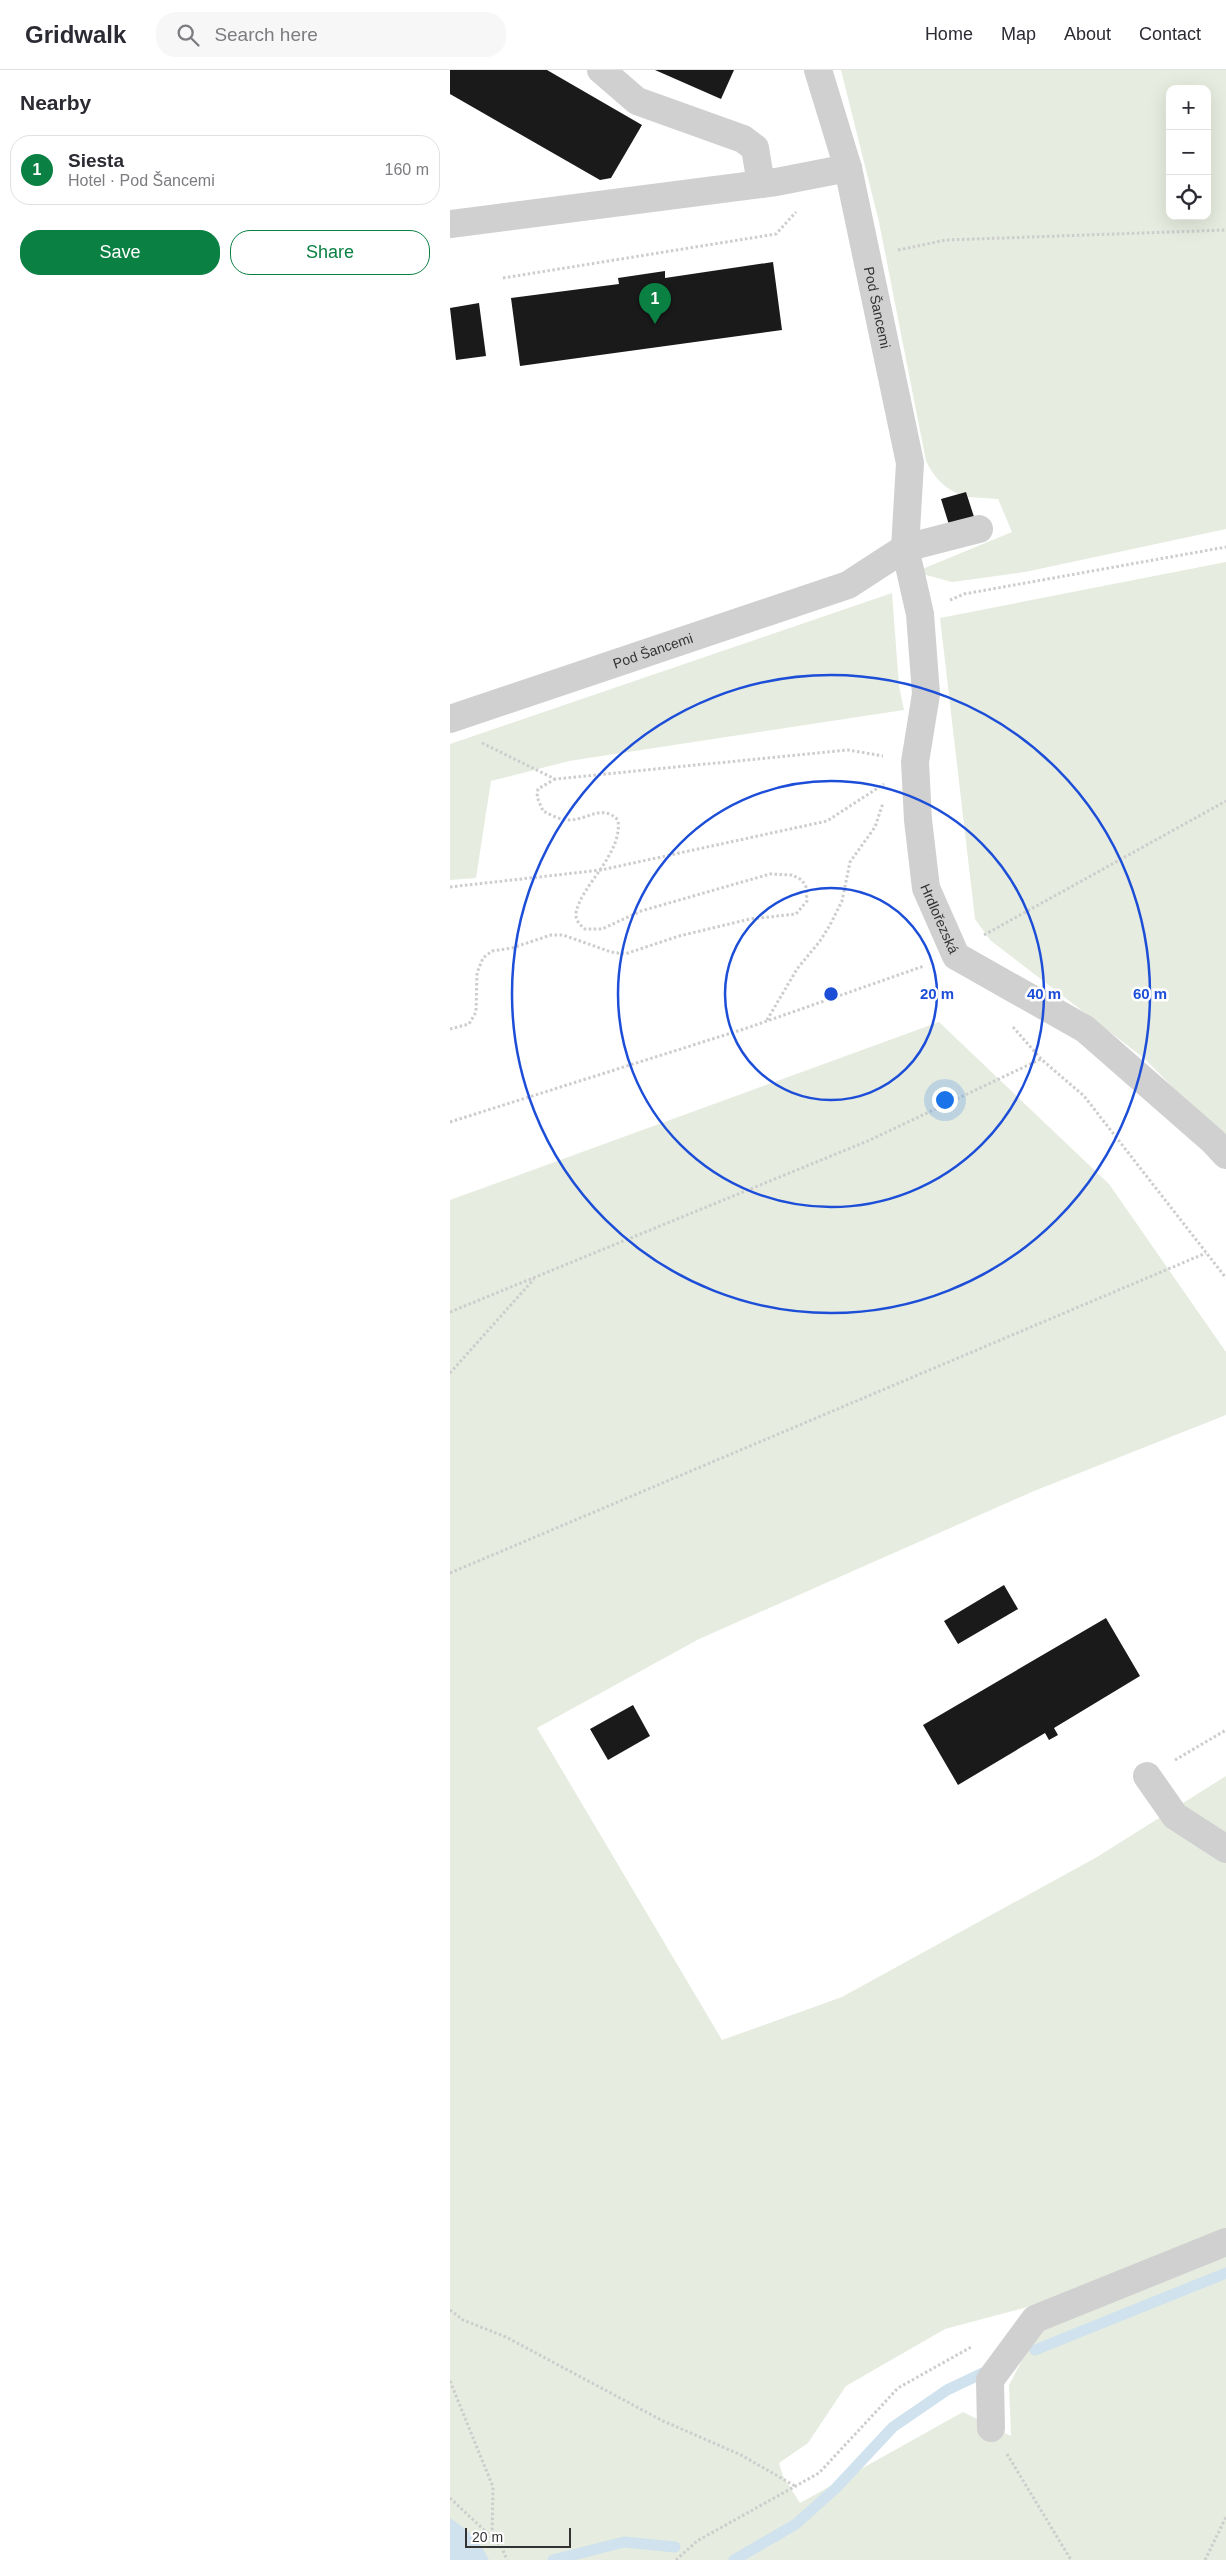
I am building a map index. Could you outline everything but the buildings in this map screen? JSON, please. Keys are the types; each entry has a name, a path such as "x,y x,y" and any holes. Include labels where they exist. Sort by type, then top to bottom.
{"street":[{"path":"601,70 637,101 743,139 756,148 761,184"},
{"name":"Pod Šancemi","path":"818,70 848,168 910,463 905,548"},
{"path":"450,224 761,184 848,168"},
{"name":"Pod Šancemi","path":"450,718 848,585 905,548 979,529"},
{"name":"Hrdlořezská","path":"905,548 920,614 926,694 915,762 926,888 956,956 1085,1029 1213,1141 1226,1155"},
{"path":"1147,1776 1175,1816 1226,1849"},
{"path":"991,2428 990,2380 1035,2319 1226,2242"}],"path":[{"path":"502,278 776,234 821,190 816,174"},
{"path":"867,256 946,240 1226,230"},
{"path":"920,614 964,594 1226,547"},
{"path":"475,739 555,779"},
{"path":"450,1029 469,1024 476,1012 477,973 483,958 492,951 512,948 551,935 564,935 611,952 625,954 750,919 796,914 807,901 806,887 802,880 792,875 770,874 641,912 602,929 585,929 578,922 576,912 601,870 618,836 618,820 610,813 602,811 570,820 556,817 543,811 537,797 538,789 555,779 848,750 915,762"},
{"path":"450,887 601,870 827,822 891,779 888,788"},
{"path":"767,1020 797,969 820,941 830,924 842,901 850,862 875,827 885,798"},
{"path":"450,1122 767,1020 872,982 956,956 987,933 1226,800"},
{"path":"1008,1021 1041,1059 1084,1096 1226,1278"},
{"path":"450,1312 870,1140 1041,1059"},
{"path":"450,1573 1206,1253"},
{"path":"450,1373 536,1277"},
{"path":"1147,1776 1226,1730"},
{"path":"450,2310 463,2320 506,2337 662,2421 741,2455 795,2486"},
{"path":"676,2560 697,2541 819,2473 898,2388 982,2342"},
{"path":"450,2381 493,2487 492,2538"},
{"path":"991,2428 1071,2560"},
{"path":"450,2498 501,2546 507,2560"},
{"path":"1205,2560 1226,2517"}],"shaded area":[{"path":"841,70 1226,70 1226,529 1025,572 952,582 915,572 1012,532 998,499 968,497 966,492 958,494 939,481 926,461 879,222"},
{"path":"1226,562 1226,1142 1145,1059 990,940 975,919 940,618"},
{"path":"892,593 899,686 904,710 569,761 491,781 476,878 450,880 450,744"},
{"path":"939,1022 1109,1184 1226,1352 1226,1415 1034,1491 699,1639 537,1728 722,2040 842,1997 1097,1857 1226,1776 1226,2560 450,2560 450,1200","holes":["1065,2297 1032,2341 1009,2385 1011,2436 963,2412 800,2503 783,2476 779,2463 808,2443 846,2386 945,2329"]}],"water":[{"path":"450,2518 472,2536 482,2547 489,2560 450,2560"}],"waterway":[{"path":"1035,2350 1226,2273"},
{"path":"734,2560 796,2524 836,2488 893,2427 947,2390 985,2372"},
{"path":"553,2560 624,2542 675,2547"}],"place":[{"name":"Siesta","path":"655,324"}]}
